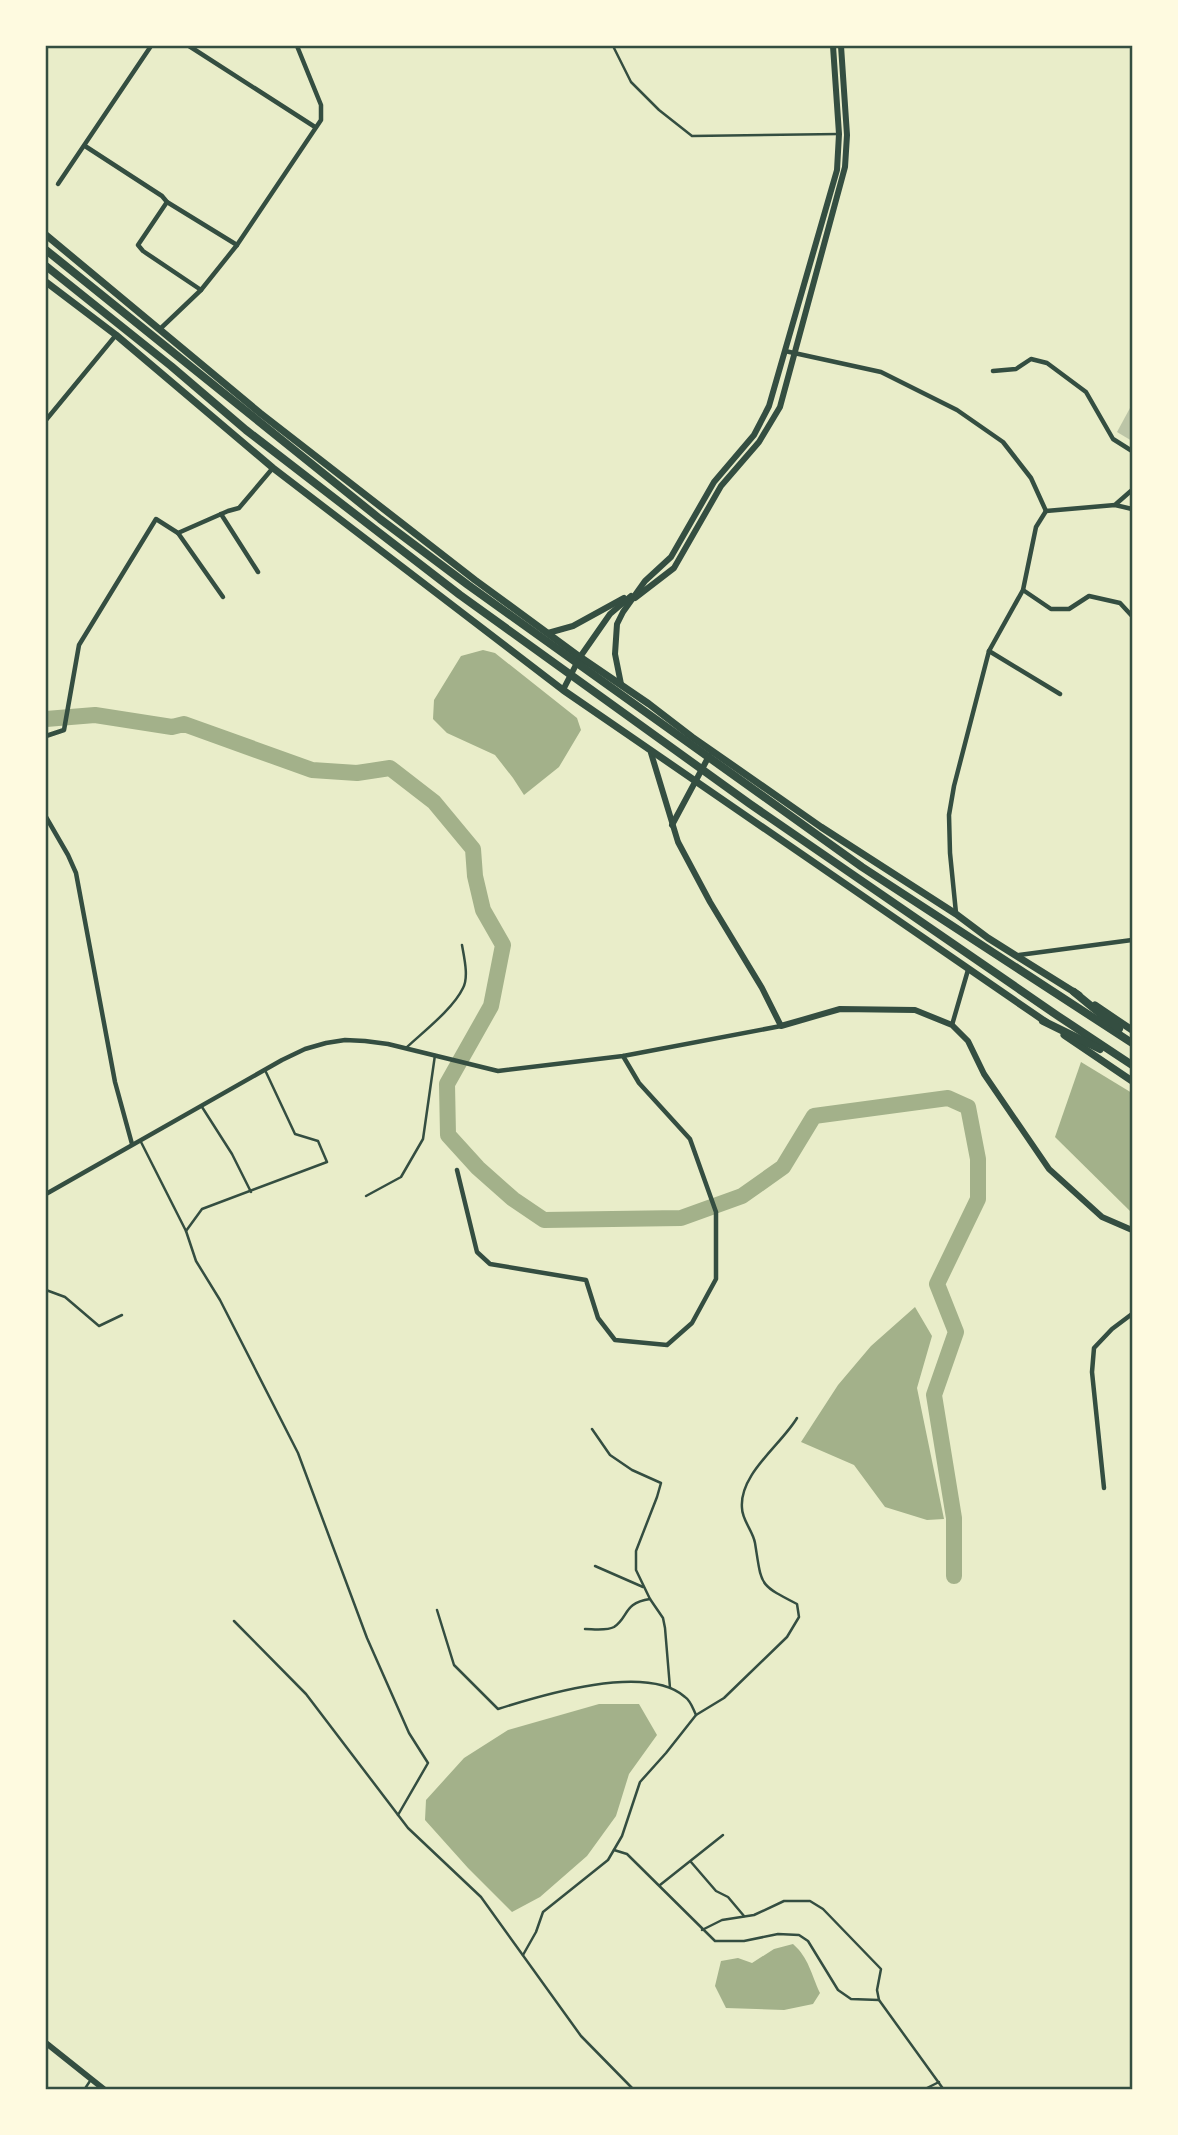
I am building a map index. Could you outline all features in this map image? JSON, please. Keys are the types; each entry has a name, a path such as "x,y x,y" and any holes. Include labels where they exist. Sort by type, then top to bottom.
{"highway":[{"path":"46,250 380,519 468,585 841,852 1132,1042"},
{"path":"46,266 246,430 481,611 750,804 1132,1065"},
{"path":"1074,992 1132,1042"},
{"path":"1043,1021 1132,1065"}],"main road":[{"path":"46,235 260,413 475,580 580,657 821,827 1132,1030"},
{"path":"46,282 116,335 273,468 562,690 1132,1081"}],"street":[{"path":"58,184 151,46"},
{"path":"188,46 315,127"},
{"path":"159,330 201,290 237,245 321,120 321,105 297,46"},
{"path":"562,690 580,657 610,614 671,557 714,482 754,435 769,406 837,170 839,134 833,46"},
{"path":"631,601 674,568 721,486 759,442 780,407 845,167 847,135 841,46"},
{"path":"85,146 162,196 167,202 237,245"},
{"path":"167,202 138,245 201,290"},
{"path":"46,420 116,335"},
{"path":"785,351 881,372 957,410 1003,442 1031,478 1046,511"},
{"path":"993,371 1016,369 1031,359 1047,363 1086,392 1113,439 1132,451"},
{"path":"178,533 239,508 273,468"},
{"path":"1115,505 1132,491"},
{"path":"1046,511 1115,505 1132,509"},
{"path":"956,914 949,815 954,786 989,651 1023,590 1036,527 1046,511"},
{"path":"221,514 258,572"},
{"path":"46,736 64,730 79,645 156,519 178,533 223,597"},
{"path":"548,633 573,626 638,590"},
{"path":"621,684 615,654 617,624 638,590"},
{"path":"1023,590 1051,609 1069,609 1089,596 1120,604 1132,616"},
{"path":"989,651 1060,694"},
{"path":"672,825 712,751"},
{"path":"651,753 678,842 781,1026"},
{"path":"46,817 76,873 115,1082 132,1144"},
{"path":"1016,956 1132,940"},
{"path":"952,1025 968,970"},
{"path":"46,1194 265,1070 305,1049 326,1043 365,1041 407,1048 498,1071 623,1056 781,1026 840,1009 915,1010 952,1025 968,1041 984,1074 1049,1169 1102,1217 1132,1230"},
{"path":"457,1170 477,1252 490,1264 586,1280 598,1318 615,1340 667,1345 692,1323 716,1279 716,1212 690,1139 639,1083 623,1056"},
{"path":"1104,1488 1092,1372 1094,1348 1112,1329 1132,1314"},
{"path":"46,2043 105,2090"}],"lane":[{"path":"613,46 631,82 659,110 692,136 839,134"},
{"path":"407,1048 445,1012 464,987 462,945"},
{"path":"366,1196 401,1177 423,1139 435,1056"},
{"path":"186,1231 202,1209 327,1163 318,1141 295,1133 265,1070"},
{"path":"201,1105 232,1154 251,1192"},
{"path":"140,1140 186,1231 196,1261 220,1300 298,1453 367,1638 409,1733 428,1763 398,1815"},
{"path":"46,1290 65,1297 99,1326 122,1315"},
{"path":"523,1955 543,1912 608,1860 622,1836 640,1783 696,1715 724,1698 787,1637 799,1617 797,1604 765,1586 761,1578 754,1537 741,1511 742,1493 767,1452 797,1418"},
{"path":"592,1429 610,1455 632,1470 660,1483 636,1551 636,1570 663,1618 670,1688"},
{"path":"595,1566 644,1587"},
{"path":"585,1629 611,1629 634,1604 650,1599"},
{"path":"437,1610 454,1665 498,1709 572,1688 621,1681 654,1683 670,1688 686,1697 696,1715"},
{"path":"234,1621 306,1694 408,1828 481,1897 581,2036 634,2090"},
{"path":"660,1885 723,1835"},
{"path":"614,1850 627,1854 715,1941 744,1941 778,1934 799,1935 808,1941 838,1990 851,1999 879,2000"},
{"path":"691,1862 716,1891 728,1897 744,1916"},
{"path":"702,1930 722,1920 754,1915 784,1901 810,1901 823,1909 881,1969 877,1990 879,2000 944,2090"},
{"path":"84,2090 91,2079"},
{"path":"923,2090 939,2082"}],"shaded area":[{"path":"483,650 495,653 577,718 581,730 559,767 524,795 495,755 447,733 433,719 434,700 461,656"},
{"path":"1081,1062 1132,1093 1132,1213 1055,1137"},
{"path":"915,1307 932,1336 917,1388 944,1519 927,1520 885,1507 854,1465 801,1442 838,1385 871,1346"},
{"path":"599,1704 639,1704 657,1735 629,1774 616,1816 587,1856 540,1897 512,1912 425,1820 426,1800 464,1758 508,1730"},
{"path":"793,1944 806,1961 820,1993 813,2004 784,2010 726,2008 715,1986 721,1961 738,1958 752,1963 774,1949"}],"building":[{"path":"1130,408 1132,409 1132,441 1117,432"}],"waterway":[{"path":"46,719 95,715 172,727 184,724 312,770 357,773 390,768 434,802 473,849 475,876 483,910 503,945 491,1006 447,1084 448,1135 478,1168 513,1199 544,1220 681,1218 742,1196 783,1167 814,1116 948,1098 968,1107 978,1159 978,1199 937,1284 956,1332 934,1395 954,1518 954,1576"}]}
